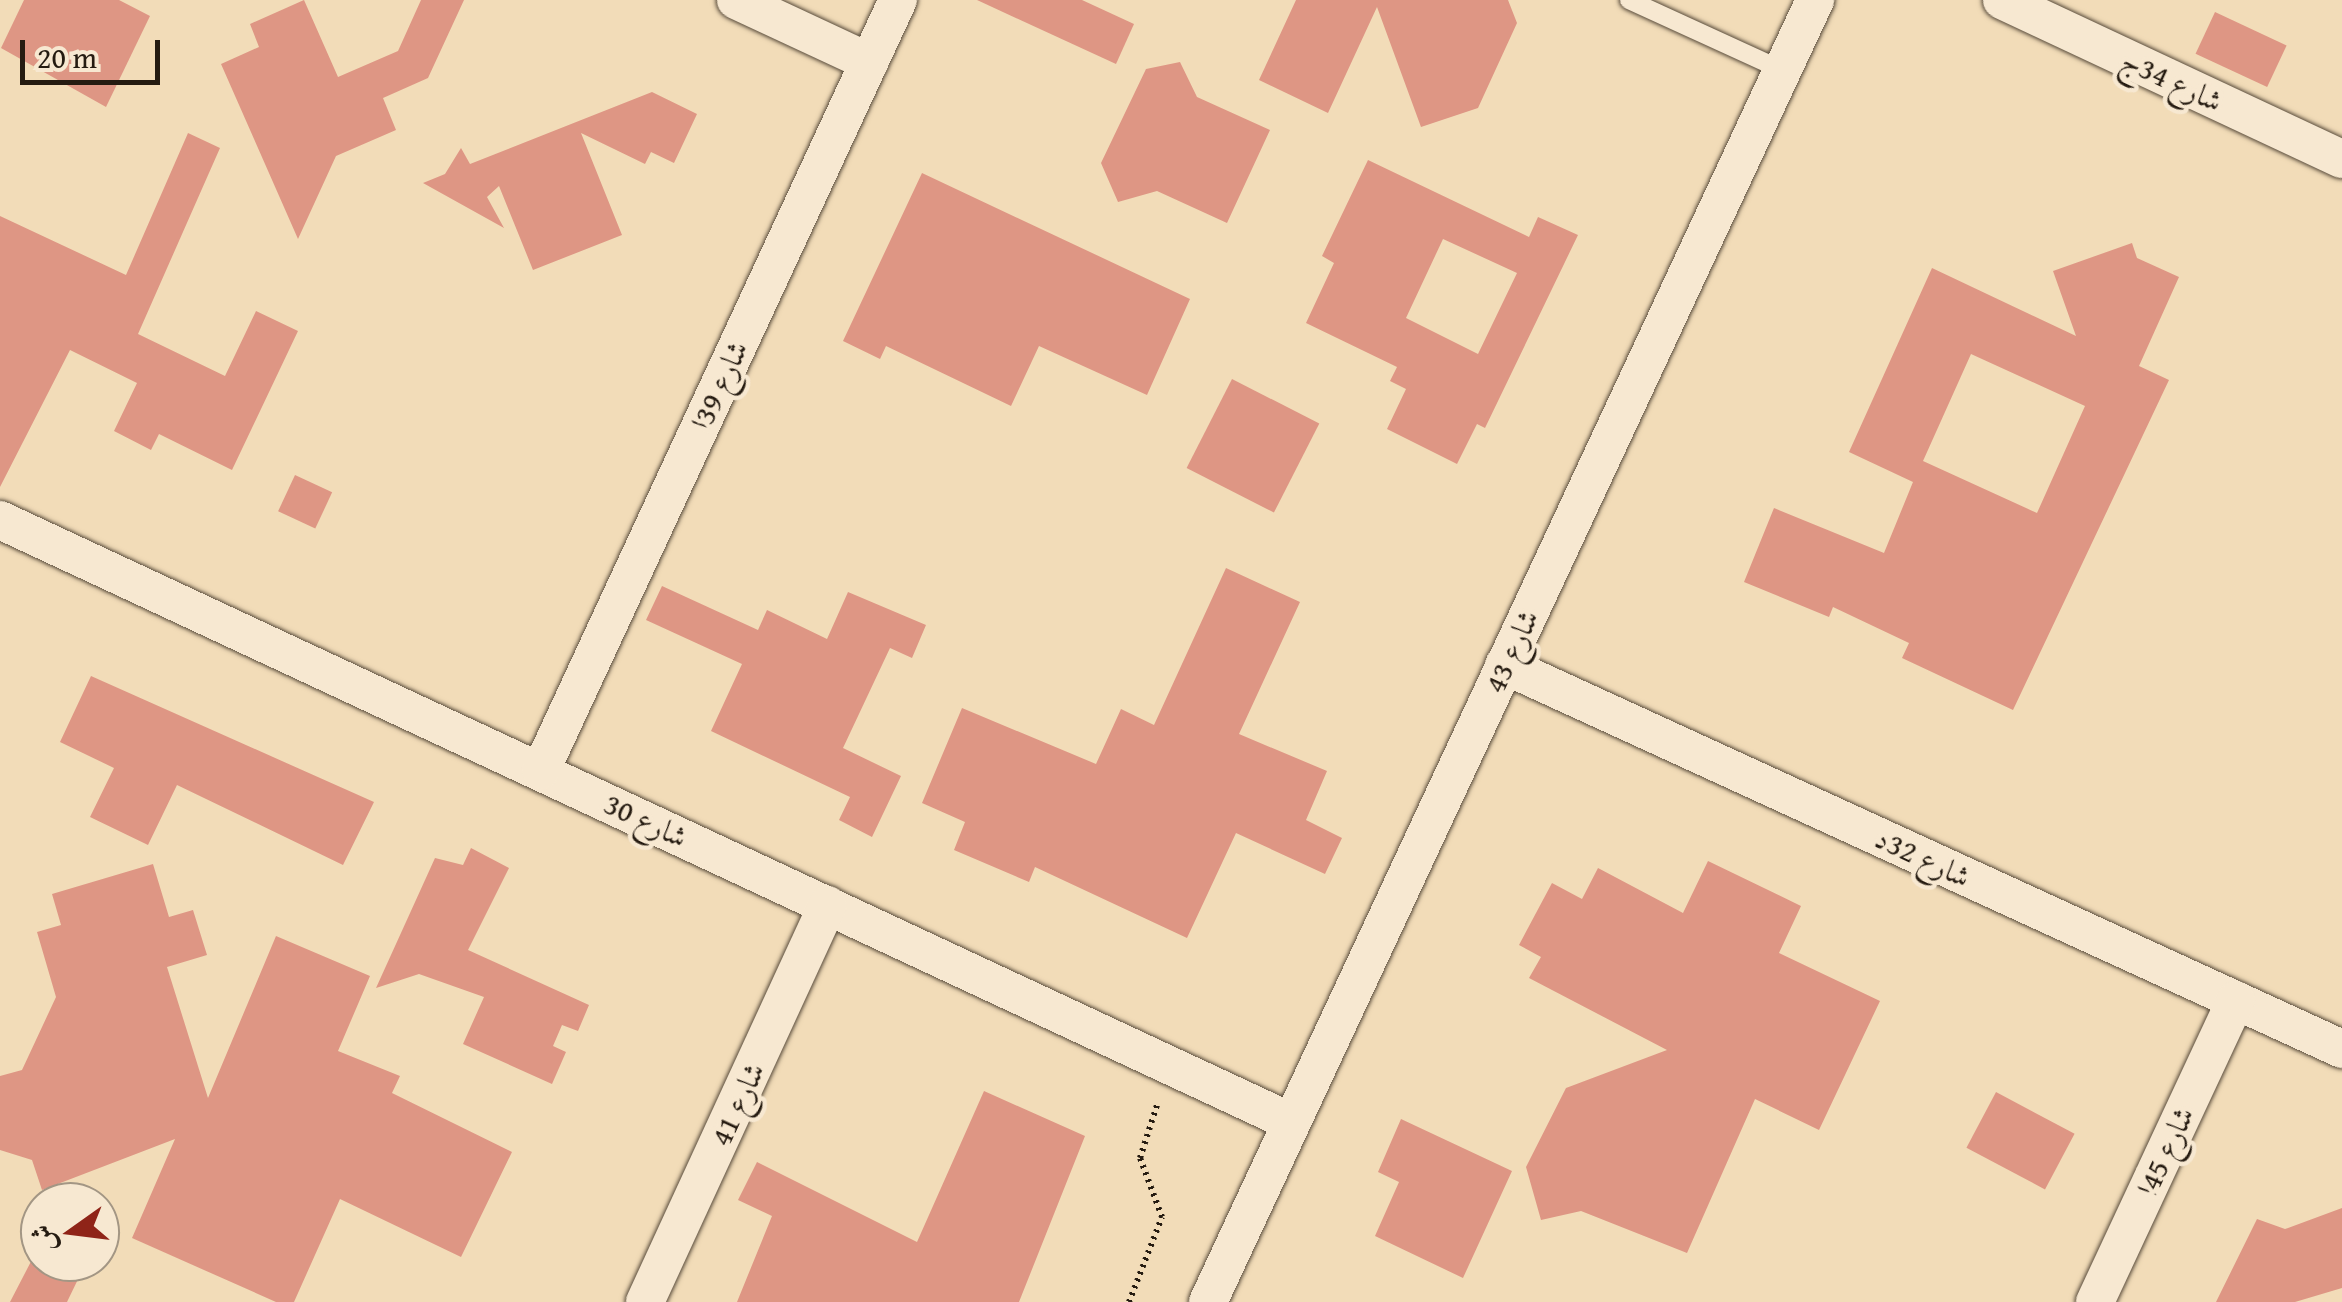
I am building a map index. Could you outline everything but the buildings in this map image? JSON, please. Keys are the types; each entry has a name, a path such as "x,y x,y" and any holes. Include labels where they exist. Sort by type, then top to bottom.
{"street":[{"path":"736,0 869,62"},
{"name":"شارع 39ا","path":"541,770 898,0"},
{"name":"شارع 43","path":"1208,1302 1815,0"},
{"name":"شارع 34ج","path":"2002,0 2342,159"},
{"name":"شارع 30","path":"0,520 1291,1122"},
{"name":"شارع 32د","path":"1504,665 2342,1048"},
{"name":"شارع 41","path":"645,1302 828,905"},
{"name":"شارع 45ا","path":"2095,1302 2236,1000"}],"lane":[{"path":"1630,0 1782,70"}],"path":[{"path":"1129,1302 1162,1216 1140,1147 1173,1066"}]}
